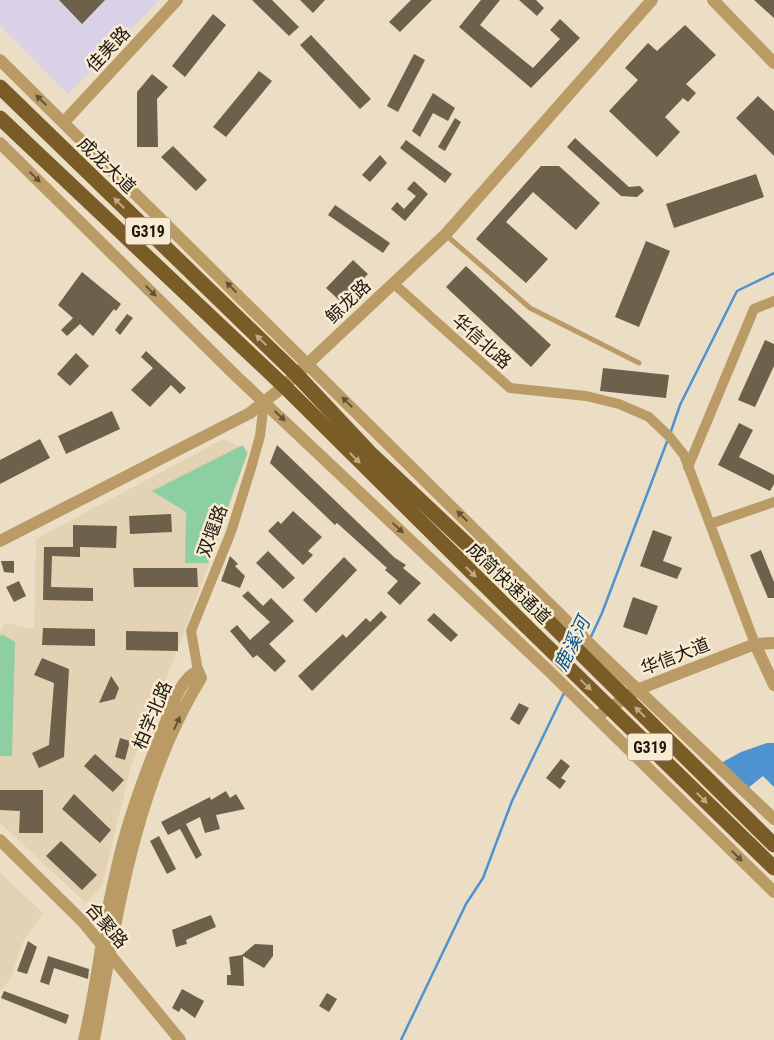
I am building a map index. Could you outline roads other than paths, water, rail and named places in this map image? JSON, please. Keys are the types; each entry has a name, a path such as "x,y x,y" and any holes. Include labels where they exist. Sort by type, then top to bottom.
{"highway":[{"name":"成龙大道","path":"0,87 296,374"},
{"name":"G319","path":"0,118 284,386"},
{"name":"成简快速通道","path":"296,374 370,453 538,610 774,845"},
{"name":"成简快速通道","path":"284,386 774,868"}],"street":[{"name":"佳美路","path":"64,122 177,0"},
{"name":"鲸龙路","path":"0,541 250,413 284,386 445,234 652,0"},
{"path":"713,0 774,63"},
{"path":"0,60 600,653 774,819"},
{"path":"0,143 264,402 549,671 774,892"},
{"name":"华信北路","path":"392,283 510,388 586,396 619,404 649,417 669,436 684,455 688,467"},
{"path":"774,301 754,310 688,467 755,644 774,685"},
{"name":"双堰路","path":"198,670 191,631 231,532 260,436 264,402"},
{"path":"710,524 774,502"},
{"name":"华信大道","path":"595,717 639,689 755,644 774,642"},
{"name":"柏学北路","path":"94,1040 115,875 138,796 175,701 189,674 198,670"},
{"name":"合聚路","path":"0,840 83,922 180,1040"},
{"name":"柏学北路","path":"84,1040 106,950"}],"lane":[{"path":"445,234 530,308 639,363"}],"water":[{"path":"767,743 774,743 774,787 763,776 748,788 721,763 741,752"}],"waterway":[{"name":"鹿溪河","path":"670,434 680,405 737,291 774,273"},
{"name":"鹿溪河","path":"590,639 602,613 668,439"},
{"name":"鹿溪河","path":"401,1040 466,904 483,878 512,801 564,693"}]}
